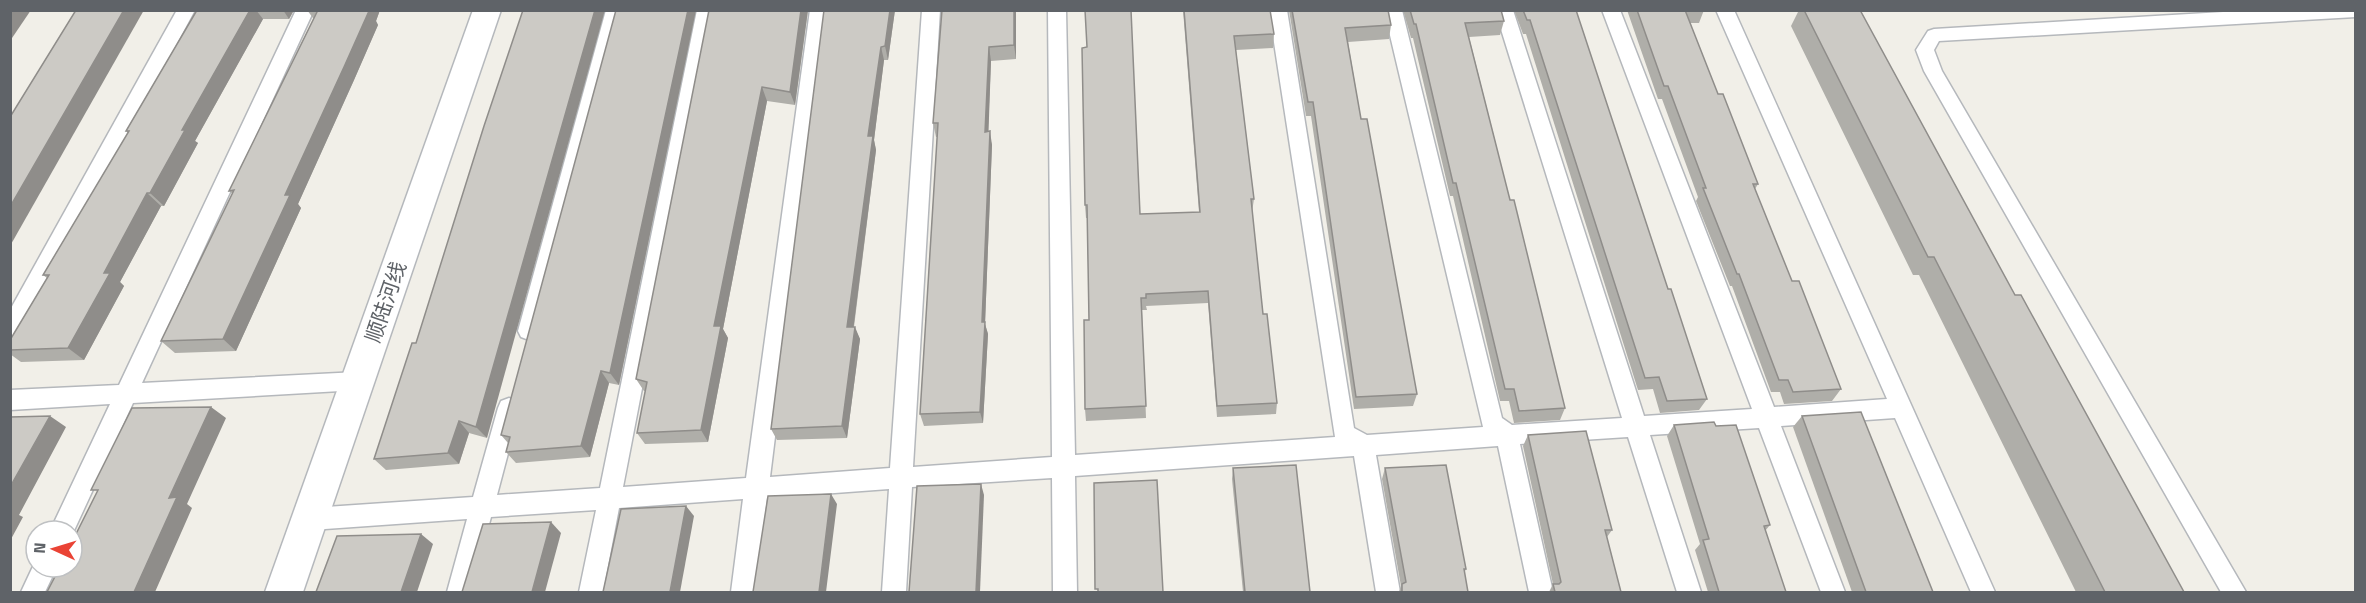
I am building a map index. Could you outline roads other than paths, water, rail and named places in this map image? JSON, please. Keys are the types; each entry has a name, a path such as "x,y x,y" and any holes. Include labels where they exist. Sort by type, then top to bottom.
{"street":[{"name":"顺陆河线","path":"284,592 487,10"}],"lane":[{"path":"10,331 186,10"},
{"path":"68,519 305,10"},
{"path":"526,345 615,10"},
{"path":"591,592 706,10"},
{"path":"743,592 819,10"},
{"path":"894,592 931,10"},
{"path":"1056,10 1065,592"},
{"path":"1278,10 1344,433 1363,445 1388,592"},
{"path":"1393,10 1492,423 1507,435 1541,592"},
{"path":"1504,10 1689,592"},
{"path":"1611,10 1833,592"},
{"path":"1725,10 1983,592"},
{"path":"2234,592 1933,71 1925,50 1934,35 2355,11"},
{"path":"10,400 358,381"},
{"path":"459,592 513,392"},
{"path":"311,519 1901,408"}]}
